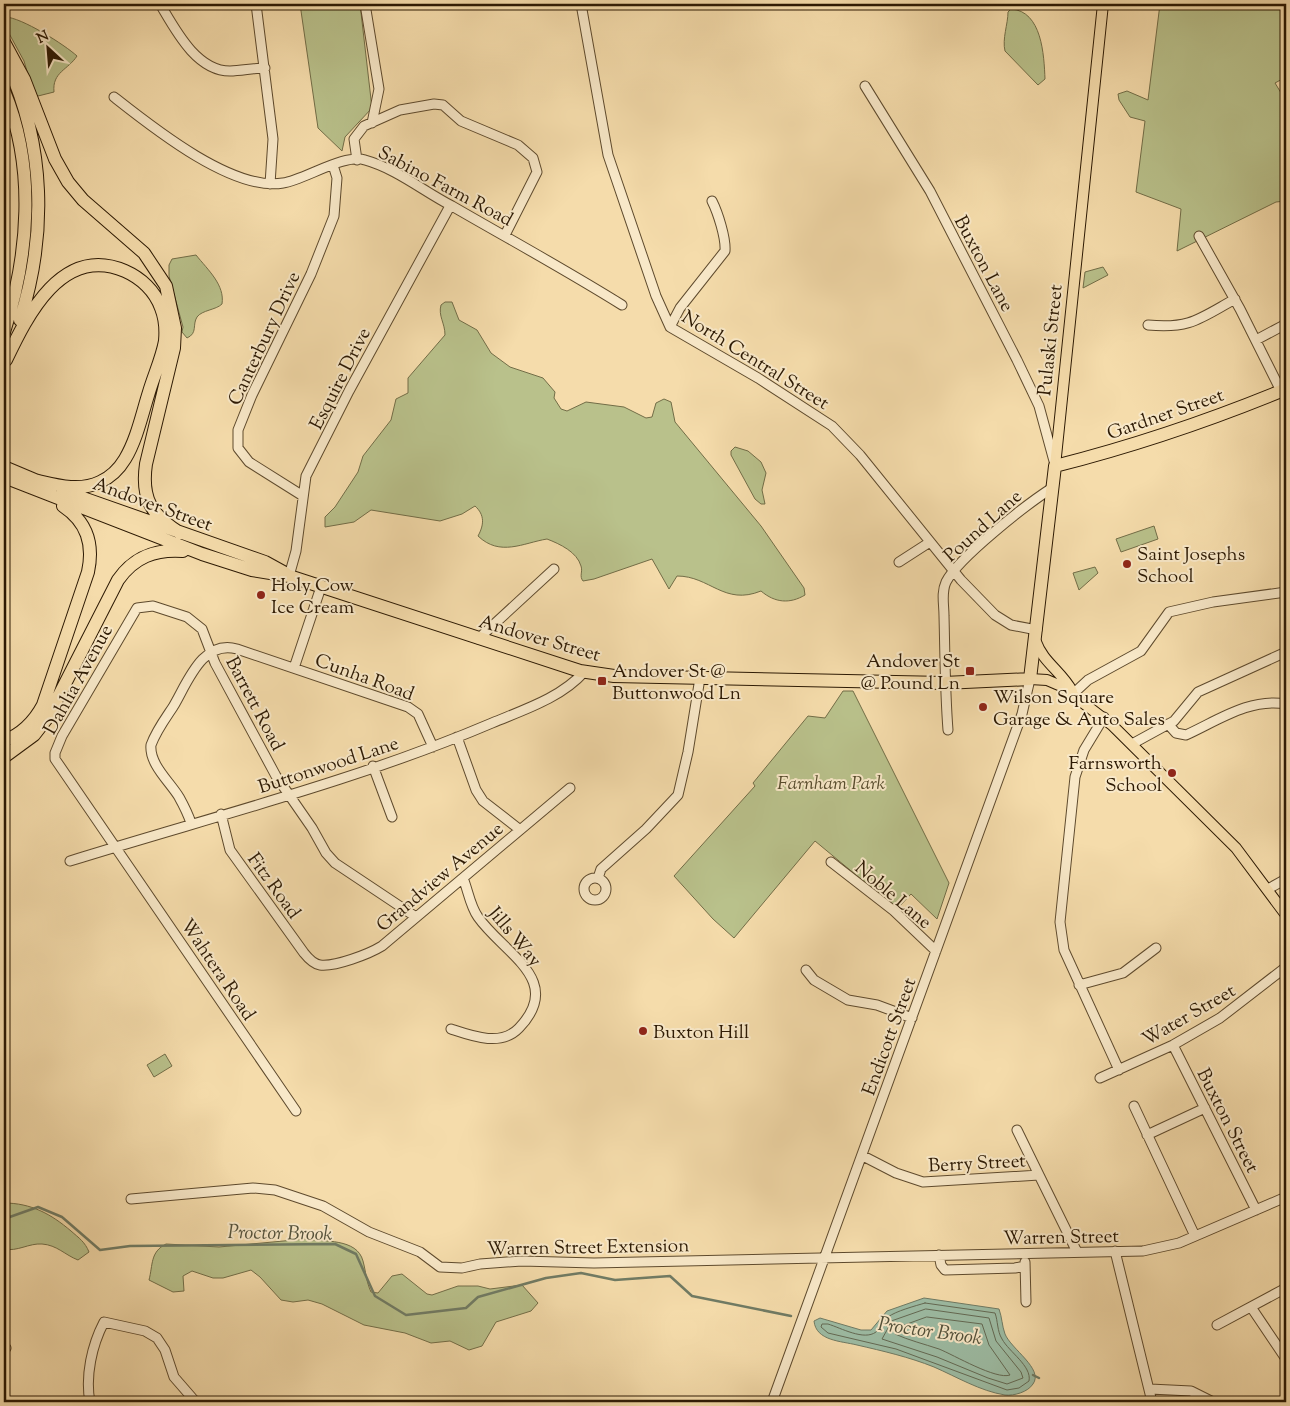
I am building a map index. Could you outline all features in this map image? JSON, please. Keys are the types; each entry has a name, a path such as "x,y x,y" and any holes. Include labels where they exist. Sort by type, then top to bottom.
{"highway":[{"path":"4,42 24,79 56,159 68,182 83,200 144,253 166,286 175,328 174,348 143,482 145,493 153,511 160,519 180,533"},
{"path":"4,56 23,104 31,132 38,187 39,215 34,270 5,364"},
{"path":"4,92 21,154 25,210 21,265 4,332"},
{"path":"5,364 26,320 39,299 60,279 77,270 102,266 128,272 144,282 160,305 165,324 162,352 131,447 119,468 102,482 83,487 33,485"},
{"name":"Gardner Street","path":"1055,466 1164,434 1284,390"},
{"name":"Pulaski Street","path":"1030,680 1055,466"},
{"name":"Andover Street","path":"4,467 33,485 202,554 252,570 289,576 584,672 601,675 944,684 1030,680"},
{"name":"Andover Street","path":"4,477 265,562 289,576"},
{"path":"4,741 23,731 32,723 44,705 90,562 90,541 77,516 33,485"},
{"path":"6,757 34,735 48,717 118,580 125,570 133,562 150,553 173,550 202,554"}],"main road":[{"name":"Pulaski Street","path":"1055,466 1102,4"},
{"path":"1036,636 1044,659 1061,675 1073,693"},
{"path":"1030,680 1053,682 1073,693 1104,717 1212,824 1268,889 1286,915"}],"street":[{"path":"160,4 190,49 206,65 228,71 265,68"},
{"path":"256,4 273,139 270,184"},
{"path":"365,4 379,89 372,123"},
{"name":"North Central Street","path":"581,4 608,155 656,296 670,327 758,378 832,426 860,455 954,570 1002,621 1036,636"},
{"name":"Buxton Lane","path":"865,86 930,192 1027,380 1046,425 1055,466"},
{"name":"Sabino Farm Road","path":"114,97 158,132 208,162 248,181 270,184 284,183 334,165 363,159 393,171 450,206 506,235 622,305"},
{"path":"357,160 354,139 364,126 400,110 434,104 442,105 461,121 518,145 533,158 536,172 506,235"},
{"name":"Canterbury Drive","path":"303,496 249,462 238,448 238,430 252,395 311,274 334,216 337,178 334,165"},
{"path":"670,327 680,308 725,251 726,239 719,225 717,211 712,201"},
{"name":"Esquire Drive","path":"289,576 296,552 306,476 349,391 450,206"},
{"path":"1199,236 1284,390"},
{"path":"1148,325 1173,327 1190,323 1235,299"},
{"path":"1256,340 1286,324"},
{"name":"Pound Lane","path":"948,730 944,684 943,597 946,582 954,570 1029,503 1052,488"},
{"path":"899,562 930,542"},
{"path":"478,639 554,568"},
{"path":"294,668 321,587"},
{"path":"1073,693 1088,680 1141,651 1164,616 1170,612 1213,602 1286,592"},
{"name":"Dahlia Avenue","path":"113,847 59,769 54,753 62,736 137,608 153,606 195,621 202,629 211,652"},
{"name":"Cunha Road","path":"211,652 220,648 230,647 413,710 418,714 433,747"},
{"path":"191,823 179,797 155,762 150,750 151,745 197,665 211,652"},
{"name":"Barrett Road","path":"211,652 224,681 276,776 290,794 330,859 416,917"},
{"path":"1132,744 1178,718 1198,692 1286,652"},
{"name":"Buttonwood Lane","path":"70,860 290,794 433,747 552,696 572,684 584,672"},
{"path":"598,878 601,869 665,811 678,795 688,752 700,678"},
{"name":"Endicott Street","path":"772,1402 863,1156 1022,714 1030,680"},
{"path":"1168,724 1176,733 1186,734 1248,706 1264,702 1286,704"},
{"path":"1104,717 1084,750 1075,777 1060,922 1061,943 1119,1070"},
{"path":"458,737 476,790 483,801 519,829"},
{"path":"374,766 392,817"},
{"name":"Grandview Avenue","path":"318,965 371,952 416,917 570,788"},
{"name":"Fitz Road","path":"220,814 230,850 304,953 318,965"},
{"name":"Wahtera Road","path":"113,847 161,912 296,1111"},
{"name":"Noble Lane","path":"831,862 894,911 936,951"},
{"name":"Jills Way","path":"451,1029 474,1037 498,1038 507,1036 514,1033 534,1010 537,993 525,968 498,942 477,916 463,878"},
{"path":"1268,889 1286,878"},
{"path":"1079,984 1123,973 1156,948"},
{"name":"Water Street","path":"1100,1078 1173,1045 1228,1014 1286,968"},
{"path":"806,970 814,980 848,1000 885,1007 912,1018"},
{"name":"Buxton Street","path":"1173,1045 1256,1210"},
{"path":"1134,1106 1195,1236"},
{"path":"1147,1135 1205,1108"},
{"name":"Berry Street","path":"1017,1130 1077,1252"},
{"name":"Berry Street","path":"863,1156 896,1174 923,1182 1039,1175"},
{"name":"Warren Street Extension","path":"130,1199 253,1188 275,1190 323,1206 369,1232 420,1252 434,1265 447,1269 522,1261 568,1264 825,1257"},
{"name":"Warren Street","path":"825,1257 1077,1252 1161,1248 1195,1236 1286,1197"},
{"path":"1114,1251 1152,1402"},
{"path":"1025,1253 1026,1302"},
{"path":"939,1255 941,1265 945,1270 1025,1266"},
{"path":"1217,1325 1286,1288"},
{"path":"1251,1307 1286,1359"},
{"path":"90,1402 89,1378 94,1345 104,1322 140,1330 157,1338 165,1350 174,1377 194,1400"},
{"path":"1150,1389 1191,1391 1214,1402"}],"green space":[{"path":"300,4 360,4 372,108 345,137 342,151 318,128"},
{"path":"1160,4 1278,4 1286,19 1286,77 1275,83 1286,101 1286,201 1276,202 1177,251 1181,209 1136,192 1145,121 1130,117 1119,100 1118,94 1127,91 1148,100"},
{"path":"1011,9 1029,17 1039,36 1044,58 1045,79 1038,85 1005,51 1004,42 1008,12"},
{"path":"5,17 32,26 77,56 55,80 54,92 38,96 34,95 24,61 5,26"},
{"path":"196,255 218,284 221,290 222,304 199,315 194,331 187,338 182,332 183,327 169,276 169,265 172,259"},
{"path":"1103,267 1108,275 1083,288 1085,272"},
{"path":"445,302 452,302 459,320 477,330 491,353 510,367 543,378 555,392 554,398 561,409 567,411 586,402 624,407 646,418 652,417 656,403 664,399 671,402 675,422 761,526 804,588 805,595 794,600 783,601 772,598 761,591 748,595 737,595 727,593 699,580 677,576 669,589 652,559 583,581 581,566 576,557 562,546 547,539 512,547 495,546 486,542 478,536 482,517 475,506 462,514 440,521 371,510 354,522 325,527 325,517 335,507 358,472 363,456 391,420 396,399 408,393 408,378 445,335 440,309 441,305"},
{"path":"735,447 748,451 761,462 766,473 762,490 765,504 761,504 755,499 731,455 731,451"},
{"path":"1154,526 1158,539 1121,552 1116,539"},
{"path":"1095,567 1098,573 1079,590 1073,573"},
{"name":"Farnham Park","path":"843,691 853,691 949,883 937,919 911,894 897,909 815,841 734,938 713,919 674,876 755,786 753,783 808,716 825,718"},
{"path":"165,1054 172,1066 154,1077 147,1065"},
{"path":"4,1203 32,1207 48,1215 79,1238 86,1245 89,1252 78,1260 57,1248 42,1244 9,1250 4,1249"},
{"path":"305,1239 339,1242 354,1248 360,1254 363,1261 371,1292 378,1293 392,1276 402,1274 427,1294 432,1295 458,1286 478,1286 490,1289 522,1285 538,1303 531,1311 496,1322 482,1346 469,1350 450,1341 431,1343 405,1333 364,1325 322,1304 308,1300 293,1302 281,1300 251,1270 223,1278 213,1278 192,1271 183,1276 184,1291 173,1292 149,1280 155,1255 166,1244 219,1247"}],"water":[{"path":"924,1298 999,1309 1008,1340 1034,1372 1035,1378 1031,1387 1016,1394 1005,1395 996,1393 915,1360 830,1339 819,1333 814,1321 820,1318 861,1330 871,1330 887,1311"}],"waterway":[{"name":"Proctor Brook","path":"4,1219 38,1207 62,1217 100,1250 130,1246 335,1244 356,1254 375,1296 406,1315 466,1308 478,1297 546,1278 581,1273 615,1280 670,1276 692,1296 791,1316"},
{"name":"Proctor Brook","path":"1033,1375 1039,1378"}],"place":[{"name":"Saint Josephs School","path":"1127,564"},
{"name":"Holy Cow Ice Cream","path":"261,595"},
{"name":"Andover St @ Pound Ln","path":"970,671"},
{"name":"Andover St @ Buttonwood Ln","path":"602,681"},
{"name":"Wilson Square Garage & Auto Sales","path":"983,707"},
{"name":"Farnsworth School","path":"1172,773"},
{"name":"Buxton Hill","path":"643,1031"}]}
